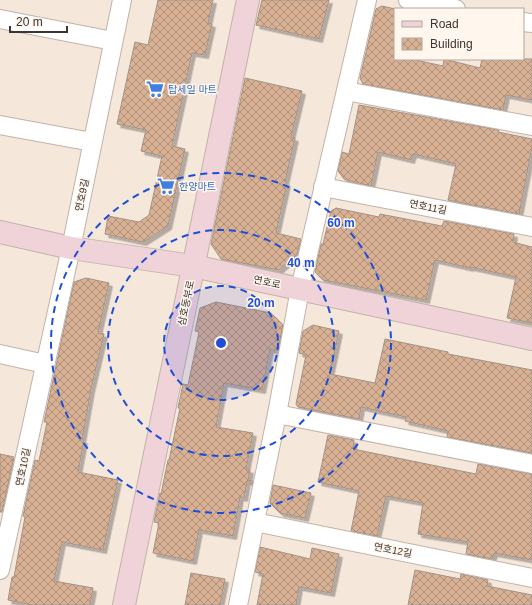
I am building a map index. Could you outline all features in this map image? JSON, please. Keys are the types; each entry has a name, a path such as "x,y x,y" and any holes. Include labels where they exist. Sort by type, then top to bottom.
{"street":[{"name":"연호9길","path":"71,248 122,0"},
{"name":"삼호동부로","path":"124,605 248,0"},
{"path":"238,605 277,414 300,289 367,0"},
{"path":"408,0 451,8"},
{"path":"0,19 113,41"},
{"path":"346,91 532,126"},
{"path":"0,125 92,142"},
{"name":"연호11길","path":"323,187 532,228"},
{"name":"연호로","path":"0,232 71,248 193,266 532,339"},
{"name":"연호10길","path":"0,570 71,248"},
{"path":"0,354 45,364"},
{"path":"277,414 532,464"},
{"name":"연호12길","path":"255,522 532,578"}],"building":[{"path":"158,0 213,0 208,23 212,24 205,55 192,53 172,146 185,149 168,226 143,242 105,234 108,216 139,222 149,215 162,156 141,151 146,130 117,124 135,42 148,45"},
{"path":"262,0 329,0 319,39 256,25"},
{"path":"382,6 394,9 394,60 416,60 443,66 444,60 448,60 480,68 482,60 532,59 532,100 506,95 503,110 363,84 360,78 376,9"},
{"path":"245,78 302,91 291,137 295,138 276,233 301,239 297,254 279,270 221,259 211,244"},
{"path":"359,105 499,130 498,132 532,139 532,147 519,214 448,200 456,164 413,154 411,160 378,152 371,186 344,179 338,171 342,152 349,154"},
{"path":"336,208 379,217 380,214 442,226 444,221 514,234 513,242 532,247 532,323 507,318 516,277 470,267 435,260 426,300 323,280 315,272 321,244 323,244 331,211"},
{"path":"86,278 109,283 98,333 104,334 91,389 78,472 118,480 103,550 62,542 54,581 93,588 90,605 32,605 8,600 12,577 14,577 25,517 23,516 35,460 39,461 47,422 44,422 74,282"},
{"path":"216,302 271,313 283,325 277,351 270,349 262,390 224,383 216,427 253,433 246,469 250,470 248,480 253,481 252,485 247,481 244,498 240,497 233,536 199,530 193,561 153,553 159,523 154,522 180,408 178,408 183,384 188,385 199,332 195,331 200,308"},
{"path":"313,325 339,331 330,374 375,383 385,339 448,352 448,354 532,370 532,453 447,437 448,431 405,421 406,417 361,407 359,419 298,407 296,404 306,355 299,353 303,331"},
{"path":"328,435 354,440 353,449 476,474 478,464 532,474 532,560 494,553 492,559 466,554 468,542 418,534 423,503 386,496 377,536 351,531 359,491 318,482"},
{"path":"0,454 14,457 2,512 0,512"},
{"path":"273,485 311,493 305,518 280,513 270,503"},
{"path":"260,547 310,559 312,548 339,554 331,593 299,587 296,605 257,605 263,574 255,572"},
{"path":"415,570 460,579 461,574 488,580 487,586 532,595 532,605 408,605"},
{"path":"191,573 225,579 220,605 185,605"}],"place":[{"name":"탑세일 마트","path":"155,89"},
{"name":"한양마트","path":"166,186"}]}
